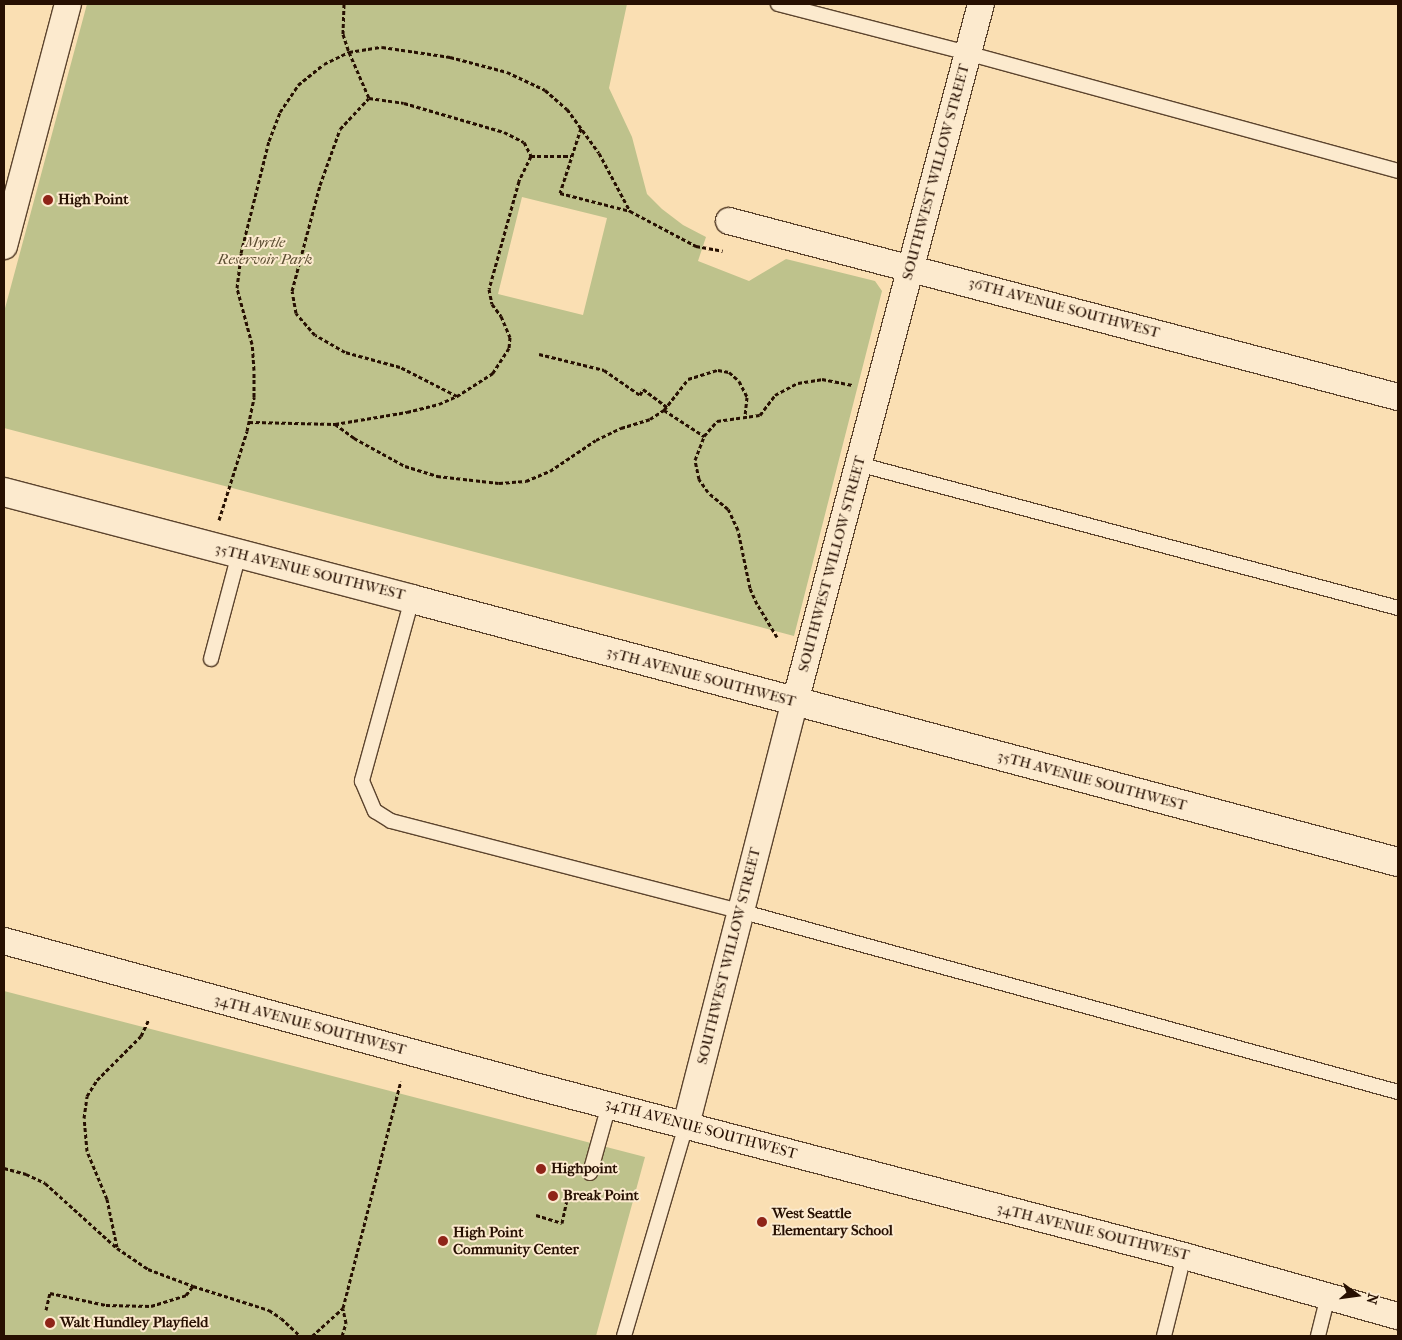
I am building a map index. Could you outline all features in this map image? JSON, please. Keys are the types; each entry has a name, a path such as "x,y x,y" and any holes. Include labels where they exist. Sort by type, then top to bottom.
{"main road":[{"name":"35TH AVENUE SOUTHWEST","path":"4,492 412,598 794,702 1398,862"}],"street":[{"path":"4,246 11,191 68,4"},
{"name":"SOUTHWEST WILLOW STREET","path":"686,1125 794,702 980,4"},
{"name":"36TH AVENUE SOUTHWEST","path":"729,221 911,267 1398,397"},
{"name":"34TH AVENUE SOUTHWEST","path":"4,941 609,1105 1184,1256 1398,1316"}],"lane":[{"path":"778,4 967,53 1398,171"},
{"path":"858,464 1398,608"},
{"path":"211,659 239,554"},
{"path":"412,598 362,781 375,811 391,821 740,911 1398,1092"},
{"path":"590,1173 609,1105"},
{"path":"624,1336 686,1125"},
{"path":"1164,1336 1184,1256"},
{"path":"1318,1336 1328,1296"}],"path":[{"path":"344,4 343,34 369,98"},
{"path":"210,547 249,422 254,397 252,344 237,288 241,253 269,141 280,112 298,85 324,64 349,52 382,48 450,58 507,72 545,90 567,109 581,128 598,153 630,211"},
{"path":"369,98 404,103 504,132 524,142 531,156"},
{"path":"369,98 340,129 320,185 292,290 296,313 315,335 345,352 400,367 457,396"},
{"path":"581,128 570,156 560,193 630,211 696,246 724,251"},
{"path":"249,422 289,425 336,424 407,412 439,404 457,396 493,373 509,348 510,337 492,304 488,289 519,181 531,156"},
{"path":"531,156 570,156"},
{"path":"539,354 604,370 640,395 644,389 665,408 704,436"},
{"path":"336,424 354,438 405,466 437,476 499,483 526,481 550,471 596,440 621,428 650,418 665,408 688,379 718,370 729,372 739,381 747,397 745,416"},
{"path":"777,636 757,604 750,588 741,538 728,509 708,492 699,479 695,460 704,436 717,421 760,415 775,395 798,383 822,379 861,387"},
{"path":"117,1248 106,1199 87,1151 84,1118 87,1096 97,1080 141,1036 147,1027 149,1019"},
{"path":"342,1336 346,1323 343,1308 401,1081"},
{"path":"4,1168 26,1174 45,1183 117,1248 148,1269 193,1286 269,1310 281,1318 300,1336"},
{"path":"536,1216 562,1223 568,1194"},
{"path":"46,1310 50,1293 106,1305 151,1306 186,1295 193,1286"},
{"path":"312,1336 343,1308"}],"green space":[{"name":"Myrtle Reservoir Park","path":"87,4 627,4 609,88 632,137 647,194 662,209 683,225 706,237 698,261 749,281 786,259 875,281 882,291 794,636 4,428 4,312","holes":["522,197 607,218 583,315 498,294"]},
{"path":"4,991 645,1157 596,1336 4,1336"}],"place":[{"name":"High Point","path":"48,200"},
{"name":"Highpoint","path":"541,1169"},
{"name":"Break Point","path":"553,1196"},
{"name":"West Seattle Elementary School","path":"762,1222"},
{"name":"High Point Community Center","path":"443,1241"},
{"name":"Walt Hundley Playfield","path":"50,1323"}]}
